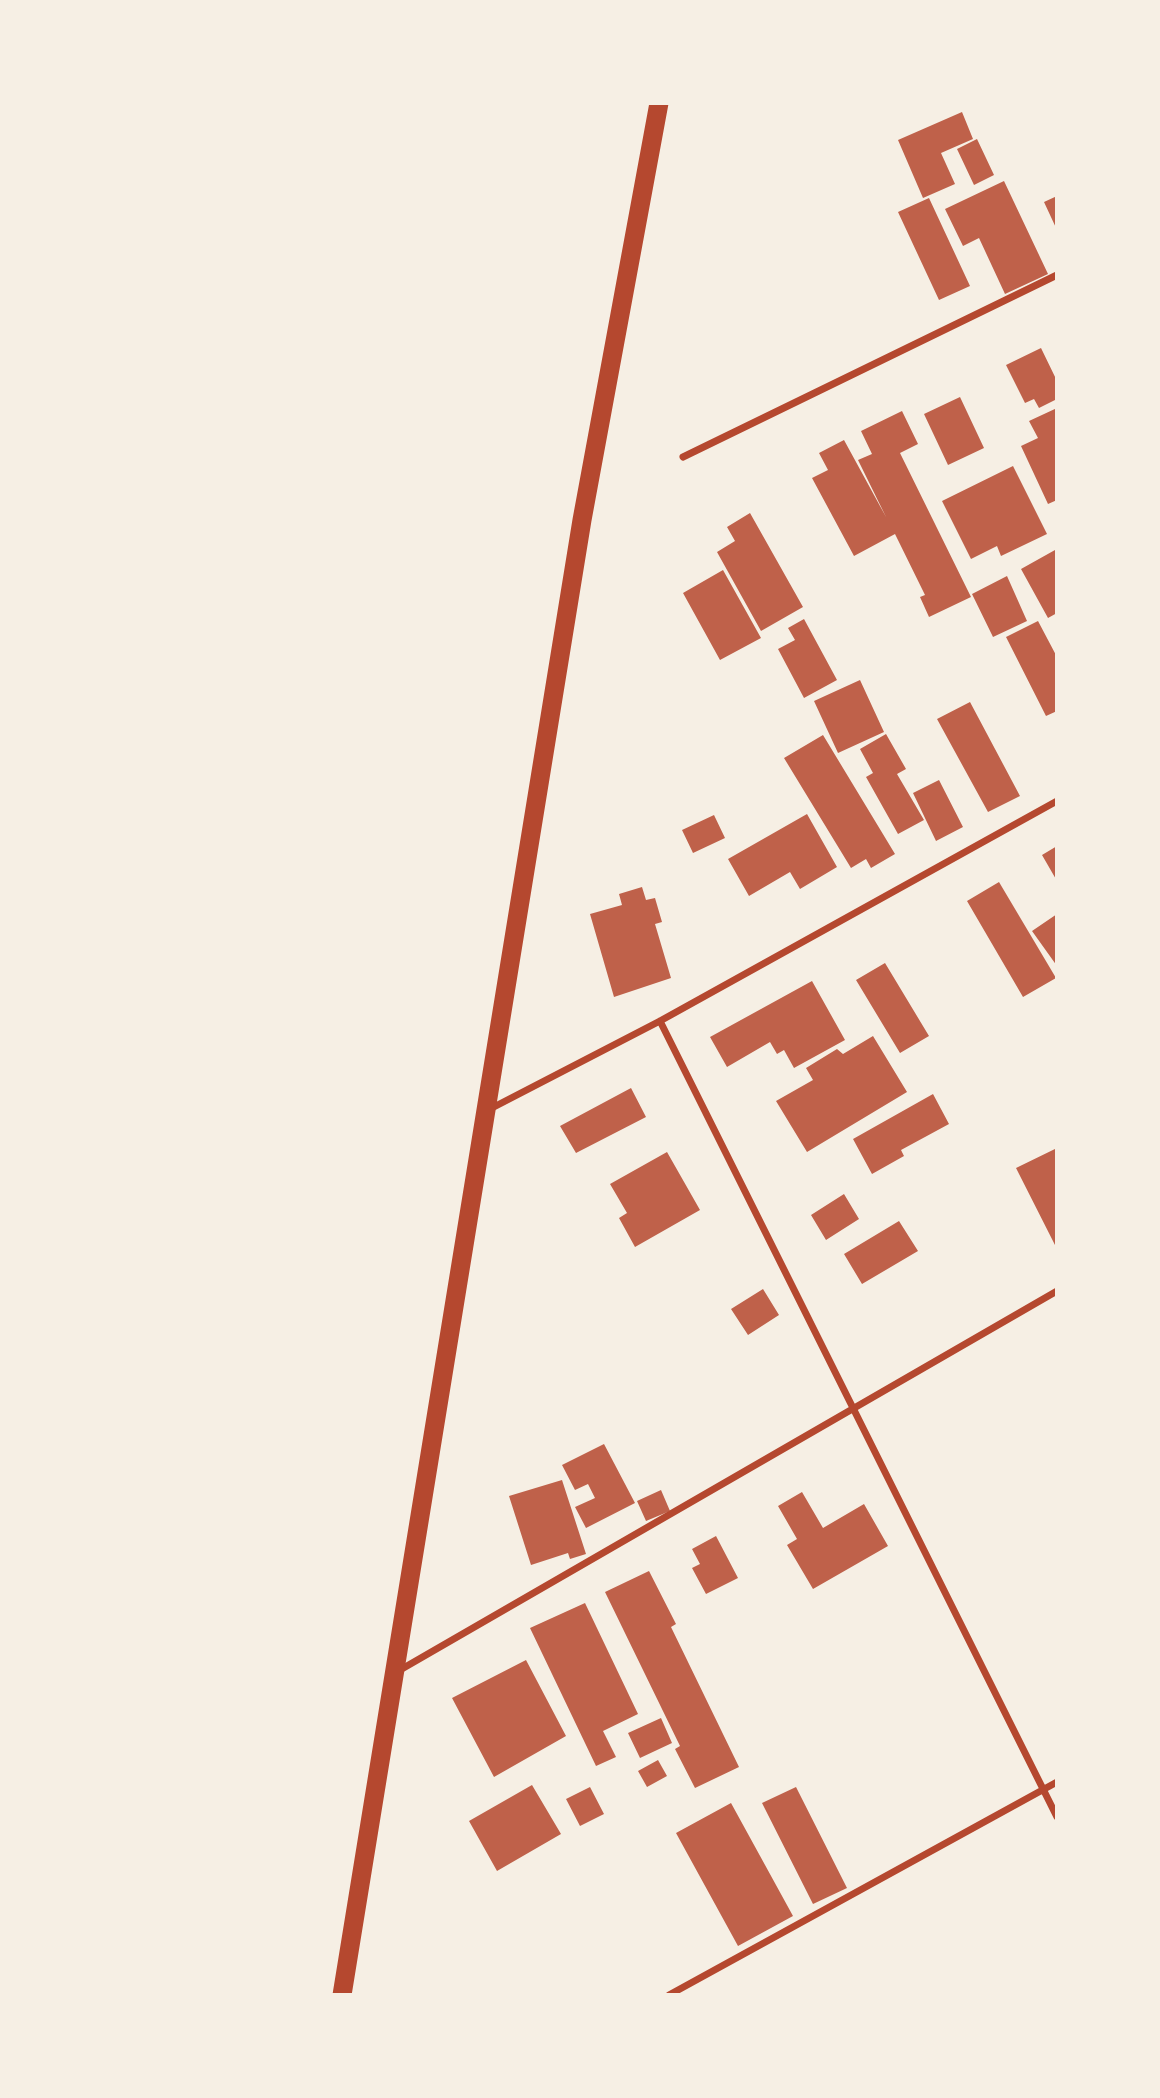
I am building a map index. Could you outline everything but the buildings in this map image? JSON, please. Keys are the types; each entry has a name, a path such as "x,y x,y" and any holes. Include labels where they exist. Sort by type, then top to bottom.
{"highway":[{"path":"342,1995 582,520 659,103"}],"street":[{"path":"683,457 1057,275"},
{"path":"485,1111 660,1021 1057,801"},
{"path":"660,1021 1057,1817"},
{"path":"392,1675 1057,1291"},
{"path":"668,1995 1057,1782"}]}
